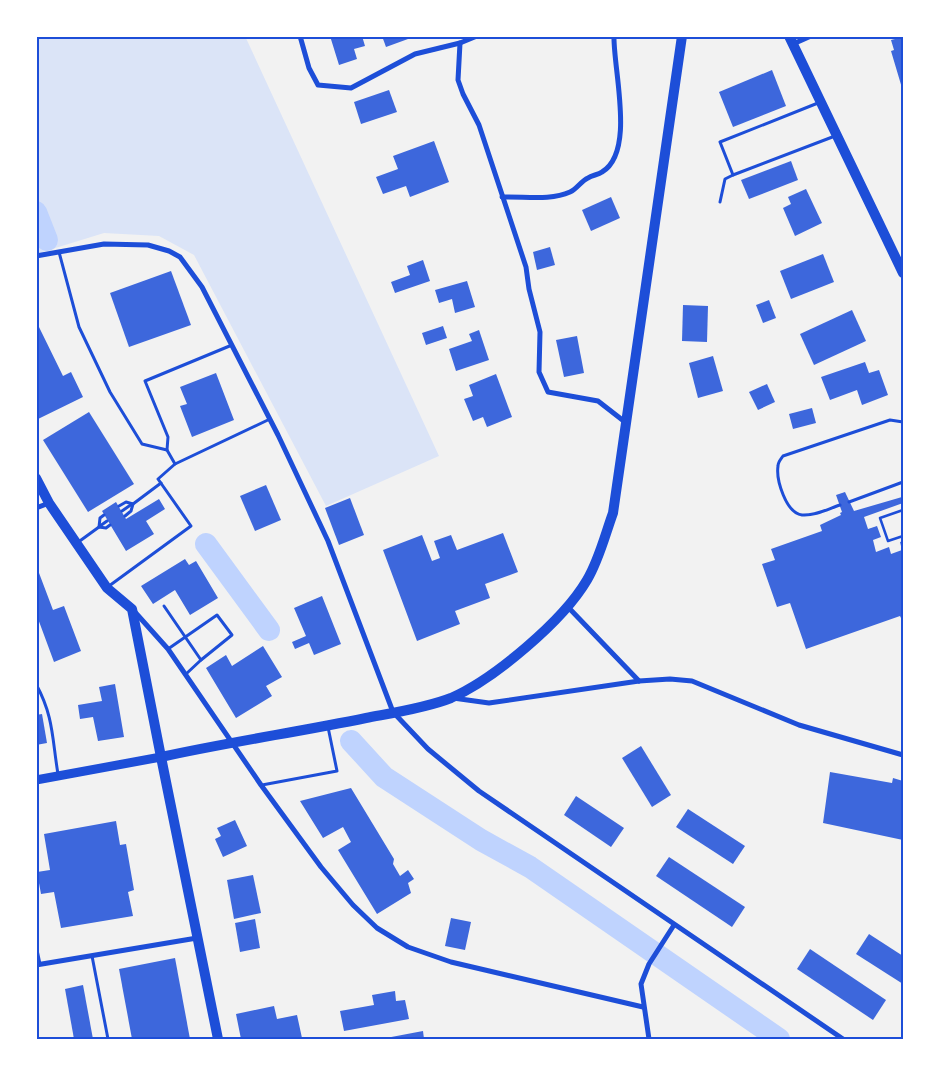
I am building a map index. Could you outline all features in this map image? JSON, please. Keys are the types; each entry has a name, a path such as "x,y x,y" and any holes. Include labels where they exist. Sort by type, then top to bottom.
{"main road":[{"path":"161,757 232,742 327,726 450,698 494,672 526,648 567,606 587,580 613,513 682,36"},
{"path":"791,40 837,135 898,252 903,273"},
{"path":"36,478 49,503 107,588 132,609 218,1039"}],"street":[{"path":"300,36 309,68 318,85 350,88 415,54 460,43 477,36"},
{"path":"502,196 553,196 572,192 586,178 604,171 609,164 621,138 620,99 614,36"},
{"path":"791,40 811,36"},
{"path":"460,43 458,80 479,125 526,267 529,289 540,332 539,372 548,392 598,401 626,422"},
{"path":"36,256 104,244 148,245 180,257 202,287 270,419 328,541 393,712 428,749 479,791 843,1039"},
{"path":"36,508 49,503"},
{"path":"567,606 639,681"},
{"path":"132,609 168,649 261,785 321,867 352,905 377,928 408,947 450,962 643,1007"},
{"path":"450,698 489,703 639,681 670,679 692,681 799,725 903,755"},
{"path":"36,780 161,757"},
{"path":"649,1039 641,984 649,964 674,925"},
{"path":"38,964 197,938"}],"lane":[{"path":"732,175 720,142 821,102"},
{"path":"720,202 725,179 837,135"},
{"path":"59,252 79,327 110,392 142,444 167,450"},
{"path":"175,464 167,450 168,437 145,381 232,345"},
{"path":"107,588 191,526 158,479 175,464 270,419"},
{"path":"840,505 814,514 802,515 793,512 777,476 778,464 783,456 890,420 903,422"},
{"path":"849,502 903,482"},
{"path":"122,511 161,483"},
{"path":"118,506 126,502 133,504"},
{"path":"124,516 131,511 133,504"},
{"path":"99,527 100,518 104,516"},
{"path":"77,543 108,521"},
{"path":"99,527 106,528 110,525"},
{"path":"164,606 201,660"},
{"path":"168,649 217,616 232,635 186,674"},
{"path":"36,684 47,704 55,742 58,776"},
{"path":"261,785 336,771 327,726"},
{"path":"36,945 38,964"},
{"path":"92,956 108,1039"}],"path":[{"path":"903,510 880,518 888,541 903,536"},
{"path":"879,532 884,530"}],"shaded area":[{"path":"36,36 245,36 439,456 326,506 194,255 159,236 104,233 36,254"}],"building":[{"path":"330,36 362,36 365,46 354,49 357,59 339,65"},
{"path":"382,36 407,36 408,39 386,47"},
{"path":"903,37 902,88 891,51 894,50 891,40"},
{"path":"772,70 786,106 733,127 719,92"},
{"path":"389,90 397,112 361,124 354,102"},
{"path":"434,141 449,182 410,197 406,186 383,194 376,177 398,169 393,156"},
{"path":"791,161 798,180 749,199 741,180"},
{"path":"806,189 822,223 795,236 783,208 791,204 788,197"},
{"path":"611,197 620,218 591,231 582,210"},
{"path":"550,247 555,265 537,270 533,252"},
{"path":"823,254 834,282 791,299 780,271"},
{"path":"423,260 430,281 395,293 391,282 410,275 407,266"},
{"path":"171,271 191,325 129,347 110,293"},
{"path":"467,281 475,307 455,313 452,299 439,303 435,290"},
{"path":"769,300 776,318 763,323 756,305"},
{"path":"683,305 708,306 707,342 682,341"},
{"path":"852,310 866,341 814,365 800,334"},
{"path":"36,325 38,325 63,376 71,372 83,397 36,420"},
{"path":"443,326 447,338 426,345 422,333"},
{"path":"479,330 489,360 456,371 449,349 472,341 469,334"},
{"path":"577,336 584,373 564,377 556,340"},
{"path":"713,356 723,391 698,398 689,363"},
{"path":"865,362 869,373 879,370 888,395 862,405 857,390 830,400 821,377"},
{"path":"216,373 234,420 192,437 180,406 187,404 180,387"},
{"path":"496,374 512,417 487,427 483,417 473,421 464,399 473,396 469,385"},
{"path":"767,384 775,402 758,410 749,392"},
{"path":"812,408 816,423 793,429 789,414"},
{"path":"89,412 134,484 88,512 43,440"},
{"path":"266,485 281,520 255,531 240,496"},
{"path":"845,492 854,511 902,497 903,503 864,517 868,529 877,526 881,537 873,540 876,552 889,547 891,554 902,550 900,542 903,541 903,622 900,616 806,649 790,603 777,607 762,564 775,560 771,549 822,531 820,525 841,515 840,513 842,512 836,495"},
{"path":"350,498 364,535 339,545 325,508"},
{"path":"159,499 165,509 146,521 154,534 126,551 102,511 116,502 126,519"},
{"path":"503,533 518,572 485,584 490,598 455,611 460,624 417,641 383,550 422,535 432,561 440,558 434,541 451,535 457,550"},
{"path":"185,559 189,565 196,561 218,598 190,615 175,590 153,604 141,586"},
{"path":"36,565 53,610 64,606 81,651 54,662 37,616"},
{"path":"322,596 341,644 314,655 309,643 295,649 292,642 306,636 294,608"},
{"path":"263,646 282,677 266,686 272,696 236,718 206,668 226,655 232,666"},
{"path":"115,684 124,737 98,741 93,717 80,719 78,705 102,701 99,687"},
{"path":"42,714 47,743 36,745 36,715"},
{"path":"641,746 671,795 652,807 622,758"},
{"path":"830,772 892,783 893,778 903,781 903,840 823,823"},
{"path":"351,788 394,859 393,864 400,876 408,870 414,879 408,883 411,893 377,914 338,850 351,842 343,827 323,838 300,801"},
{"path":"576,796 624,828 611,847 564,815"},
{"path":"688,809 745,846 733,864 676,827"},
{"path":"235,820 247,846 223,857 215,839 221,836 217,828"},
{"path":"116,821 120,845 126,844 134,890 128,892 133,916 61,928 54,892 41,894 37,872 50,870 44,834"},
{"path":"669,857 745,907 732,927 656,876"},
{"path":"253,875 261,913 234,919 227,880"},
{"path":"451,918 471,922 465,950 445,946"},
{"path":"255,919 260,948 240,952 235,923"},
{"path":"869,934 903,956 903,984 856,954"},
{"path":"810,949 886,1000 873,1020 797,969"},
{"path":"175,958 190,1039 132,1039 119,969"},
{"path":"83,985 93,1039 74,1039 65,989"},
{"path":"395,991 396,1001 405,1000 409,1019 344,1031 340,1011 374,1005 372,995"},
{"path":"274,1006 277,1019 297,1015 302,1038 241,1039 236,1014"},
{"path":"423,1031 424,1039 386,1039 386,1038"}],"waterway":[{"path":"36,212 47,240"},
{"path":"206,544 269,630"},
{"path":"351,741 384,777 481,840 530,867 779,1039"}]}
